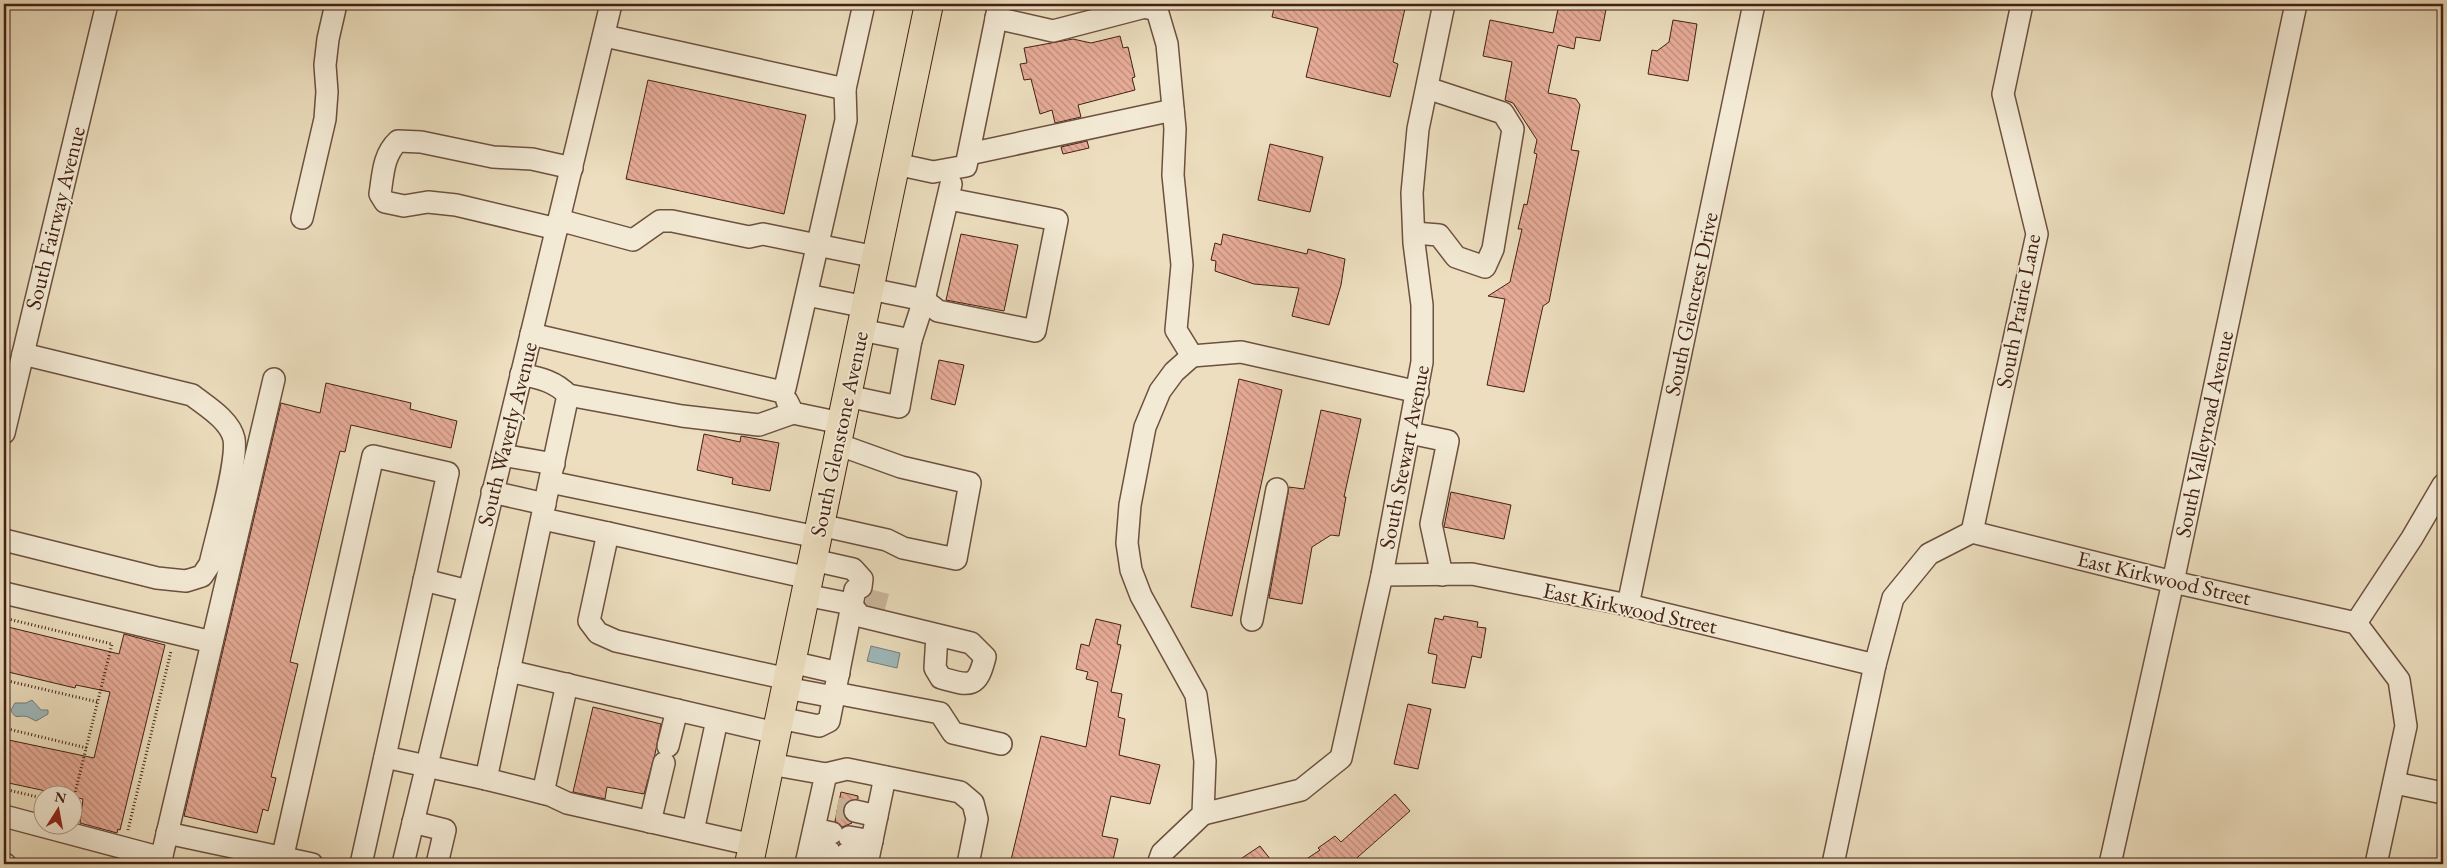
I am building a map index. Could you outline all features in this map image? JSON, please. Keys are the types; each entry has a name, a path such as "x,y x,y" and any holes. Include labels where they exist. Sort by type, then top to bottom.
{"main road":[{"name":"South Glenstone Avenue","path":"751,855 929,4"}],"street":[{"name":"South Fairway Avenue","path":"4,433 107,4"},
{"path":"302,218 325,118 328,92 325,65 336,4"},
{"name":"South Waverly Avenue","path":"403,864 492,492 605,36 611,4"},
{"path":"531,334 778,391 785,388 846,120 845,89 864,4"},
{"name":"South Stewart Avenue","path":"1203,814 1301,790 1341,758 1382,575 1418,392 1424,334 1414,233 1412,193 1414,158 1444,4"},
{"name":"South Glencrest Drive","path":"1628,605 1754,4"},
{"name":"South Prairie Lane","path":"1972,532 2037,234 2003,94 2022,4"},
{"name":"South Valleyroad Avenue","path":"2110,864 2173,582 2296,4"},
{"path":"896,164 933,172 966,166 997,11 1053,31 1138,5 1157,10 1167,44 1173,110 1173,175 1182,265 1176,330 1192,356"},
{"path":"605,36 845,89"},
{"path":"1414,233 1439,234 1456,257 1485,267 1493,249 1513,129 1503,113 1427,88"},
{"path":"969,154 1173,110"},
{"path":"572,168 532,158 493,157 421,142 398,141 391,148 386,158 380,194 385,202 404,206 428,202 456,205 633,240 660,222 672,221 748,237 763,234 876,257"},
{"path":"847,396 899,407 911,340 924,300 952,188 950,169"},
{"path":"865,309 924,300 938,312 1035,331 1057,220 949,198"},
{"path":"806,295 865,309 911,340"},
{"path":"1158,864 1162,853 1203,814 1205,761 1196,695 1140,596 1131,570 1127,543 1130,504 1145,427 1160,391 1174,372 1192,356 1240,352 1418,392"},
{"path":"4,540 157,578 186,581 202,576 210,564 234,458 234,438 227,427 215,412 192,396 23,354"},
{"path":"522,374 560,386 568,395 682,416 759,424 793,413"},
{"path":"4,816 123,847 161,861 274,379"},
{"path":"492,492 544,512 608,533 759,567 813,559 887,540 903,548 956,559 970,483 887,462 839,433 793,413 782,390"},
{"path":"486,780 568,395"},
{"path":"1410,433 1448,441 1431,524 1442,575"},
{"path":"502,454 552,473 813,559 853,569 862,579 861,587 855,590 859,602 860,616 937,635"},
{"path":"282,861 373,456 448,473 361,864"},
{"path":"2376,864 2406,726 2399,680 2356,623 2412,538 2443,486"},
{"path":"1252,620 1277,489"},
{"path":"1833,864 1874,665 1893,598 1930,554 1972,532"},
{"name":"East Kirkwood Street","path":"1972,532 2173,582 2356,623"},
{"path":"608,533 589,621 598,633 616,641 788,676 940,713 953,733 1001,744"},
{"path":"813,559 859,602"},
{"name":"East Kirkwood Street","path":"1382,575 1472,574 1628,605 1874,665"},
{"path":"424,580 468,591"},
{"path":"4,593 212,642"},
{"path":"509,671 718,720 778,726 819,726 829,721 859,602"},
{"path":"893,606 908,628"},
{"path":"543,793 567,684"},
{"path":"650,822 677,710"},
{"path":"693,831 718,720"},
{"path":"385,757 543,793 568,803 693,831 751,855"},
{"path":"770,764 826,774 847,769 960,792 973,803 977,819 968,864"},
{"path":"826,774 837,808 827,845 869,855 886,776"},
{"path":"2395,783 2443,793"},
{"path":"837,808 877,816"},
{"path":"413,822 444,830 437,864"},
{"path":"167,833 282,861 312,864"}],"path":[{"path":"4,618 112,644 77,786"},
{"path":"123,847 176,634"},
{"path":"4,680 98,702"},
{"path":"4,728 87,748"},
{"path":"4,789 32,796"}],"water":[{"path":"871,646 900,653 897,668 867,661"},
{"path":"32,700 41,710 48,710 48,714 36,721 29,717 14,715 11,710 15,703 26,703"}],"building":[{"path":"1275,4 1406,4 1393,62 1398,64 1390,97 1306,77 1318,28 1272,17"},
{"path":"1559,4 1607,4 1600,41 1576,37 1574,49 1558,45 1548,93 1576,99 1580,105 1571,150 1579,151 1549,302 1543,306 1524,392 1487,385 1505,299 1488,296 1510,282 1522,229 1518,229 1524,204 1527,205 1537,154 1534,153 1537,140 1513,103 1505,100 1512,62 1483,56 1490,20 1553,33"},
{"path":"1673,20 1697,24 1688,81 1648,74 1652,50 1657,51 1669,42"},
{"path":"1120,36 1123,48 1128,47 1135,77 1132,78 1135,90 1078,105 1081,117 1055,123 1052,110 1040,114 1031,79 1024,80 1020,64 1027,63 1024,48 1073,39 1091,43"},
{"path":"648,80 806,115 784,214 626,179"},
{"path":"1087,141 1089,148 1063,154 1061,147"},
{"path":"1270,144 1323,157 1310,212 1258,200"},
{"path":"961,234 1018,245 1004,311 946,300"},
{"path":"1223,234 1307,254 1308,249 1345,259 1341,285 1329,325 1292,316 1299,288 1254,284 1215,271 1216,261 1211,260 1215,243 1221,245"},
{"path":"939,360 964,365 955,405 931,399"},
{"path":"1239,379 1282,390 1232,616 1191,607"},
{"path":"326,383 411,403 410,409 457,421 451,448 351,425 345,452 340,451 290,662 298,664 271,777 276,778 268,811 263,809 257,833 184,816 281,403 320,413"},
{"path":"1321,410 1361,419 1344,497 1346,497 1339,536 1331,535 1312,547 1302,604 1269,598 1289,487 1304,489"},
{"path":"704,434 740,442 741,436 779,443 770,491 732,484 733,478 697,470"},
{"path":"1451,492 1511,505 1504,539 1444,527"},
{"path":"1444,616 1478,622 1477,627 1486,628 1481,658 1472,656 1465,688 1432,683 1437,655 1428,653 1435,618 1443,620"},
{"path":"1096,619 1121,625 1117,644 1121,645 1111,692 1122,694 1118,717 1125,719 1119,755 1160,765 1150,804 1111,796 1102,836 1118,839 1112,864 1010,864 1041,736 1086,747 1098,682 1086,679 1088,672 1076,669 1081,644 1089,646"},
{"path":"4,626 119,654 124,634 165,645 120,830 118,829 117,833 82,824 82,786 32,786 32,788 4,782 4,739 94,758 110,692 76,685 75,688 4,671"},
{"path":"1408,704 1431,709 1418,769 1394,764"},
{"path":"593,707 661,724 644,794 607,787 605,799 573,792"},
{"path":"841,792 858,796 858,799 846,802 843,808 843,815 852,823 842,827 835,821"},
{"path":"1395,794 1410,811 1350,864 1299,864 1320,850 1318,848 1335,836 1341,842"},
{"path":"1260,846 1274,864 1233,864"}],"tunnel":[{"path":"866,599 893,606"},
{"path":"837,808 855,811"}]}
